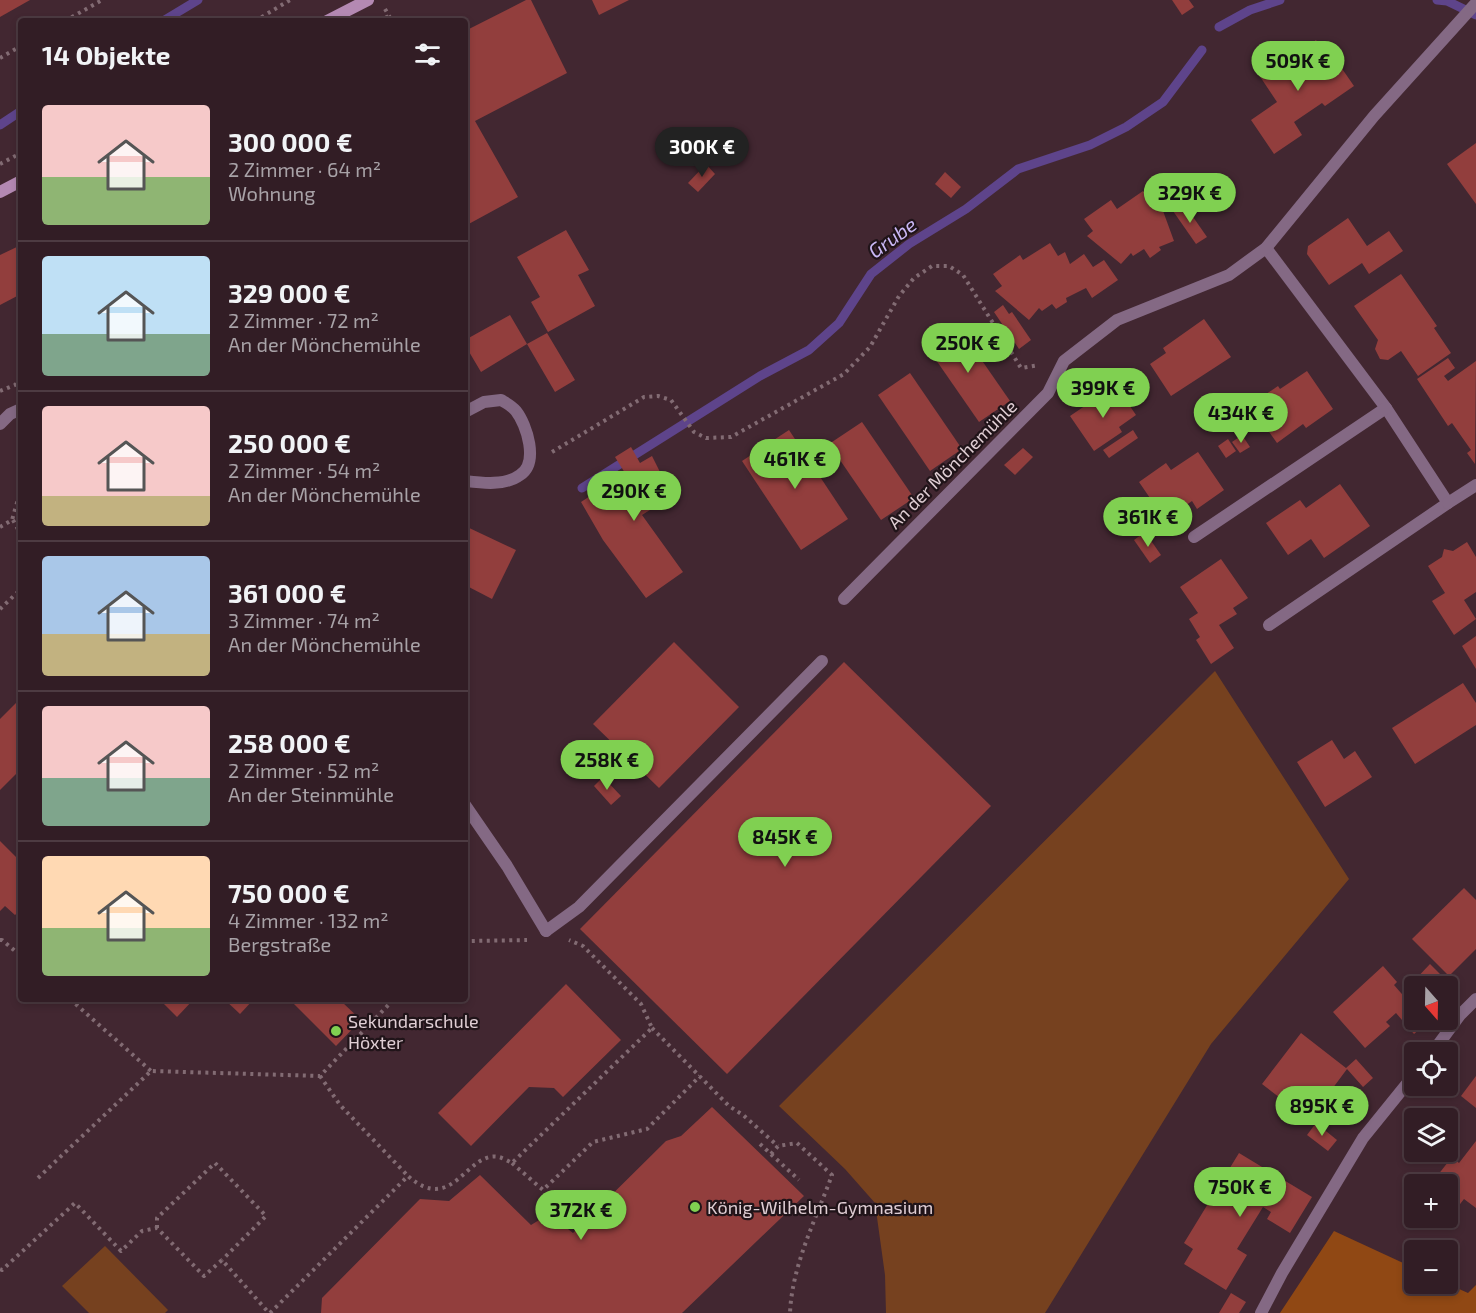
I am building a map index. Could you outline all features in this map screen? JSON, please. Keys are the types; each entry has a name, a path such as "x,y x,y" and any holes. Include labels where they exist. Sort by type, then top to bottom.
{"main road":[{"path":"333,18 368,0"},
{"path":"0,192 18,183"}],"street":[{"name":"An der Mönchemühle","path":"844,599 1048,393 1064,361 1117,320 1229,275 1266,248 1374,116 1476,3"},
{"path":"1266,248 1386,408 1448,503"},
{"path":"468,410 484,402 501,400 515,410 526,430 530,444 529,465 520,475 504,482 468,481"},
{"path":"1194,537 1386,408"},
{"path":"0,424 10,414 18,410"},
{"path":"1269,625 1476,485"},
{"path":"468,809 507,866 546,930 579,907 822,661"},
{"path":"1440,1042 1460,1014 1476,999"},
{"path":"1261,1313 1282,1273 1362,1138 1404,1087"}],"path":[{"path":"70,18 102,0"},
{"path":"260,18 290,0"},
{"path":"385,18 389,16"},
{"path":"0,58 18,48"},
{"path":"0,164 18,155"},
{"path":"529,465 644,397 658,396 671,400 694,432 706,438 731,437 844,374 870,347 899,296 915,278 932,266 949,266 963,275 1021,368 1064,361"},
{"path":"0,391 15,386 18,382"},
{"path":"0,527 12,520 18,499"},
{"path":"12,520 18,530"},
{"path":"0,609 18,592"},
{"path":"546,930 583,946 641,1004 652,1028 729,1106 744,1115 778,1146"},
{"path":"0,940 18,953"},
{"path":"468,942 528,940"},
{"path":"73,1002 151,1071 320,1076 391,1002"},
{"path":"512,1163 652,1028"},
{"path":"38,1178 151,1071"},
{"path":"320,1076 340,1105 419,1186 436,1188 453,1185 482,1159 499,1156 512,1163 543,1190 593,1142 647,1129 700,1076"},
{"path":"771,1154 778,1146 797,1143 832,1175 799,1264 791,1292 790,1313"},
{"path":"760,1144 799,1180"},
{"path":"215,1163 266,1216 222,1260 204,1276 157,1228 157,1218 215,1163"},
{"path":"222,1260 270,1313 408,1176"},
{"path":"0,1269 2,1270 75,1203 121,1251 142,1231 157,1228"}],"shaded area":[{"path":"1215,671 1349,879 1211,1044 1045,1313 886,1313 885,1275 875,1203 845,1169 779,1106"},
{"path":"1334,1231 1404,1263 1404,1294 1458,1294 1458,1288 1468,1293 1476,1285 1476,1313 1280,1313"},
{"path":"105,1246 168,1310 165,1313 89,1313 62,1286"}],"building":[{"path":"0,0 30,0 0,17"},
{"path":"526,0 531,0 567,73 475,121 518,197 468,224 468,29"},
{"path":"592,0 629,0 599,15"},
{"path":"1172,0 1189,0 1194,7 1182,15"},
{"path":"1316,40 1332,63 1336,60 1354,86 1325,106 1322,103 1294,122 1302,135 1274,154 1251,120 1277,102 1257,72 1288,51 1292,57"},
{"path":"1476,143 1476,204 1447,164"},
{"path":"706,164 715,174 698,192 688,183"},
{"path":"945,172 961,187 951,198 935,184"},
{"path":"1143,191 1153,204 1159,200 1174,241 1159,247 1161,250 1150,258 1144,249 1133,256 1131,253 1121,264 1087,236 1093,231 1084,219 1111,200 1117,209"},
{"path":"1184,204 1207,237 1196,244 1173,211"},
{"path":"1348,218 1367,246 1389,231 1403,251 1369,274 1362,263 1329,285 1307,254 1308,246"},
{"path":"566,230 589,270 578,275 595,306 548,332 531,302 540,297 517,257"},
{"path":"1050,243 1058,256 1065,252 1070,264 1084,254 1093,267 1104,260 1118,280 1092,298 1086,288 1066,298 1067,302 1056,309 1052,304 1042,311 1039,308 1029,320 995,291 1002,286 993,274 1020,255 1023,260"},
{"path":"18,246 18,296 0,305 0,255"},
{"path":"1401,274 1437,326 1434,328 1451,353 1418,376 1401,351 1388,360 1380,359 1375,349 1378,340 1354,306"},
{"path":"1003,305 1009,314 1012,312 1031,340 1019,349 994,312"},
{"path":"510,315 527,344 481,372 468,350 468,338"},
{"path":"1204,319 1231,357 1171,396 1150,364 1166,353 1163,348"},
{"path":"958,326 1010,401 979,422 927,347"},
{"path":"547,333 575,380 555,392 527,344"},
{"path":"1448,358 1455,368 1444,376 1448,381 1476,361 1475,464 1467,453 1471,450 1452,423 1448,426 1417,379"},
{"path":"1307,371 1333,409 1306,428 1303,424 1277,443 1250,405 1278,386 1280,389"},
{"path":"910,373 962,449 930,471 878,395"},
{"path":"1119,390 1136,415 1119,427 1122,432 1094,451 1070,416 1098,397 1102,402"},
{"path":"862,422 914,498 881,520 829,444"},
{"path":"789,430 848,519 801,550 742,461"},
{"path":"1133,430 1138,438 1109,458 1103,450"},
{"path":"1242,435 1250,447 1240,453 1232,442"},
{"path":"1228,439 1236,451 1226,458 1218,446"},
{"path":"631,447 640,463 652,456 672,496 642,515 683,572 646,598 603,540 581,502 625,473 615,457"},
{"path":"1023,448 1033,457 1015,475 1004,465"},
{"path":"1198,452 1224,490 1197,509 1192,501 1165,520 1139,482 1166,463 1171,470"},
{"path":"1340,484 1370,526 1324,558 1311,539 1288,555 1266,523 1300,500 1306,508"},
{"path":"468,527 516,550 492,599 468,587"},
{"path":"1145,532 1161,555 1150,563 1134,540"},
{"path":"1467,542 1476,557 1476,592 1464,600 1476,619 1454,635 1432,601 1445,593 1428,566 1442,557 1444,549 1453,551"},
{"path":"1221,559 1248,598 1233,608 1237,614 1219,625 1234,648 1211,664 1196,640 1200,637 1189,619 1198,613 1180,587"},
{"path":"1476,636 1476,669 1462,646"},
{"path":"674,642 739,707 659,788 593,724"},
{"path":"844,662 991,806 727,1074 580,929"},
{"path":"1463,683 1476,703 1476,725 1415,764 1392,728"},
{"path":"18,701 18,772 0,790 0,719"},
{"path":"1332,740 1344,759 1355,751 1372,777 1325,807 1297,762"},
{"path":"603,777 621,796 611,805 594,786"},
{"path":"0,841 18,859 18,912 15,915 5,906 0,911"},
{"path":"1464,888 1476,900 1476,949 1449,976 1412,939"},
{"path":"1430,964 1442,976 1419,976"},
{"path":"1383,966 1397,982 1394,985 1404,996 1404,1022 1396,1013 1386,1022 1390,1026 1365,1048 1333,1012"},
{"path":"566,984 621,1040 563,1097 554,1088 529,1087 471,1146 438,1113"},
{"path":"162,1002 191,1002 177,1017"},
{"path":"227,1002 251,1002 240,1014"},
{"name":"Sekundarschule Höxter","path":"292,1002 342,1002 361,1020 336,1046"},
{"path":"1301,1033 1346,1068 1356,1059 1373,1078 1363,1087 1347,1069 1309,1120 1262,1084"},
{"path":"1476,1076 1476,1108 1461,1096"},
{"name":"König-Wilhelm-Gymnasium","path":"712,1107 804,1196 682,1313 321,1313 322,1298 420,1199 449,1201 480,1175 531,1225 549,1214 573,1233 666,1141 681,1136"},
{"path":"1316,1123 1337,1140 1328,1151 1307,1135"},
{"path":"1476,1141 1476,1208 1464,1199 1458,1207 1458,1174 1439,1174 1448,1162 1459,1163"},
{"path":"1239,1153 1312,1197 1290,1233 1267,1219 1271,1212 1263,1207 1237,1249 1247,1255 1226,1290 1184,1264 1193,1249 1184,1243"},
{"path":"1231,1293 1246,1302 1239,1313 1219,1313"}],"waterway":[{"path":"168,18 198,0"},
{"name":"Grube","path":"1219,27 1250,10 1280,0"},
{"name":"Grube","path":"1437,0 1447,1 1476,15"},
{"name":"Grube","path":"582,488 760,376 809,350 839,323 871,274 909,244 966,209 1018,169 1090,145 1126,127 1163,102 1202,50"},
{"path":"0,125 18,113"}],"place":[{"name":"Sekundarschule Höxter","path":"336,1031"},
{"name":"König-Wilhelm-Gymnasium","path":"695,1207"}]}
